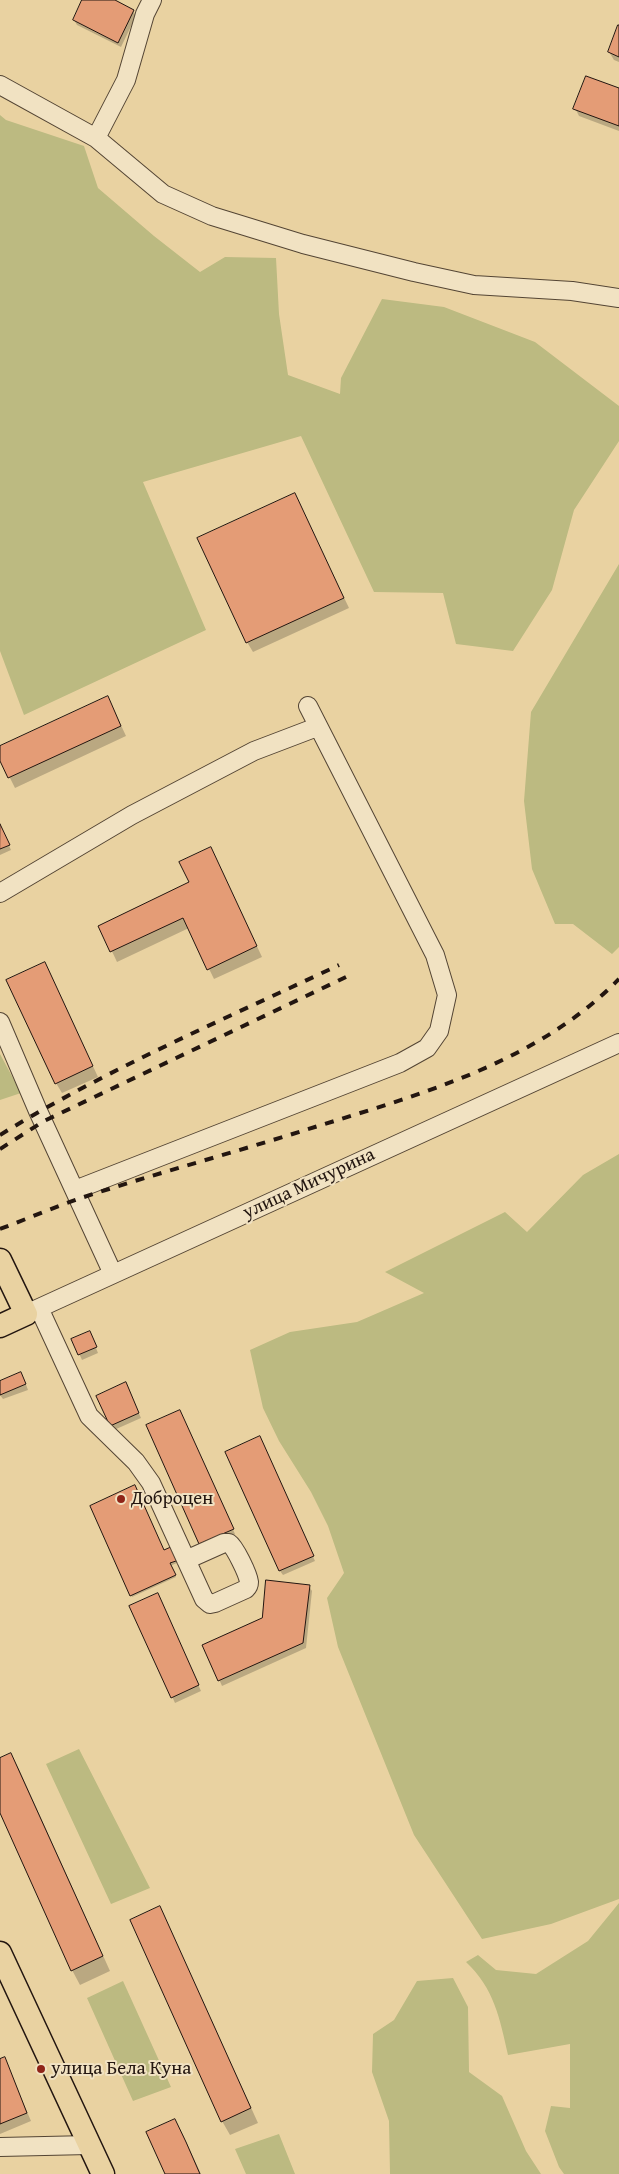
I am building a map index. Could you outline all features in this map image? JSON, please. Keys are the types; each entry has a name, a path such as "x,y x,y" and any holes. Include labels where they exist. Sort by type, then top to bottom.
{"main road":[{"path":"0,1260 32,1311"},
{"name":"улица Мичурина","path":"0,1326 32,1311"},
{"path":"0,1953 103,2174"}],"street":[{"path":"96,138 126,80 145,14 152,0"},
{"path":"0,85 96,138 163,194 212,216 304,244 474,285 572,291 619,298"},
{"path":"75,1190 400,1063 427,1048 439,1031 447,995 435,955 317,727 308,706"},
{"path":"0,893 132,815 254,751 317,727"},
{"path":"0,1022 38,1111 113,1274"},
{"name":"улица Мичурина","path":"32,1311 619,1043"},
{"path":"32,1311 94,1422 136,1462 145,1474 186,1560"},
{"path":"0,2146 89,2145"}],"shaded area":[{"path":"0,115 6,120 84,146 98,188 200,272 225,257 276,258 279,314 288,375 340,394 341,378 382,299 444,307 535,342 619,406 619,441 574,510 552,590 513,651 456,644 443,593 374,592 301,436 143,482 206,630 24,715 0,651"},
{"path":"619,564 619,947 612,954 573,924 555,924 532,869 524,801 531,712"},
{"path":"0,1054 21,1093 0,1100"},
{"path":"619,1154 619,1899 551,1924 482,1939 414,1835 338,1647 327,1598 344,1573 328,1526 311,1492 279,1441 263,1408 250,1350 290,1332 357,1322 424,1293 385,1272 505,1212 527,1232 583,1175"},
{"path":"79,1749 150,1888 111,1904 46,1764"},
{"path":"619,1903 619,2174 564,2174 559,2167 545,2131 551,2106 570,2108 570,2044 508,2055 499,2017 489,1993 476,1972 466,1962 478,1955 496,1970 536,1974 588,1941"},
{"path":"453,1978 468,2007 469,2072 502,2096 526,2151 541,2174 390,2174 389,2121 372,2072 373,2034 394,2020 417,1981"},
{"path":"123,1981 171,2087 133,2101 87,1998"},
{"path":"279,2134 295,2174 246,2174 235,2149"}],"building":[{"path":"82,0 115,0 134,10 118,43 73,20"},
{"path":"619,25 619,57 608,52"},
{"path":"586,76 619,88 619,126 573,109"},
{"path":"295,493 344,598 246,643 197,538"},
{"path":"108,696 121,726 8,778 0,761 0,746"},
{"path":"0,824 10,845 0,849"},
{"path":"211,847 257,946 207,970 183,918 110,952 98,926 189,882 179,862"},
{"path":"45,962 93,1066 55,1084 6,980"},
{"path":"90,1331 97,1347 78,1355 71,1339"},
{"path":"21,1372 26,1384 0,1395 0,1381"},
{"path":"126,1382 139,1413 110,1426 96,1396"},
{"path":"180,1410 234,1529 199,1544 146,1425"},
{"path":"260,1436 314,1556 279,1571 225,1452"},
{"path":"135,1485 164,1550 173,1546 179,1560 170,1563 176,1575 130,1596 90,1506"},
{"path":"266,1580 310,1585 303,1643 218,1681 202,1645 262,1618"},
{"path":"158,1593 199,1685 171,1698 129,1606"},
{"path":"11,1753 103,1956 71,1971 0,1813 0,1758"},
{"path":"160,1906 251,2108 221,2122 130,1920"},
{"path":"5,2057 27,2113 0,2124 0,2059"},
{"path":"175,2119 200,2174 165,2174 146,2132"}],"railway":[{"path":"0,1135 124,1066 339,965"},
{"path":"0,1149 44,1121 346,977"},
{"path":"0,1229 81,1198 387,1105 471,1074 511,1056 550,1034 586,1009 619,979"}],"place":[{"name":"Доброцен","path":"121,1499"},
{"name":"улица Бела Куна","path":"41,2069"}]}
